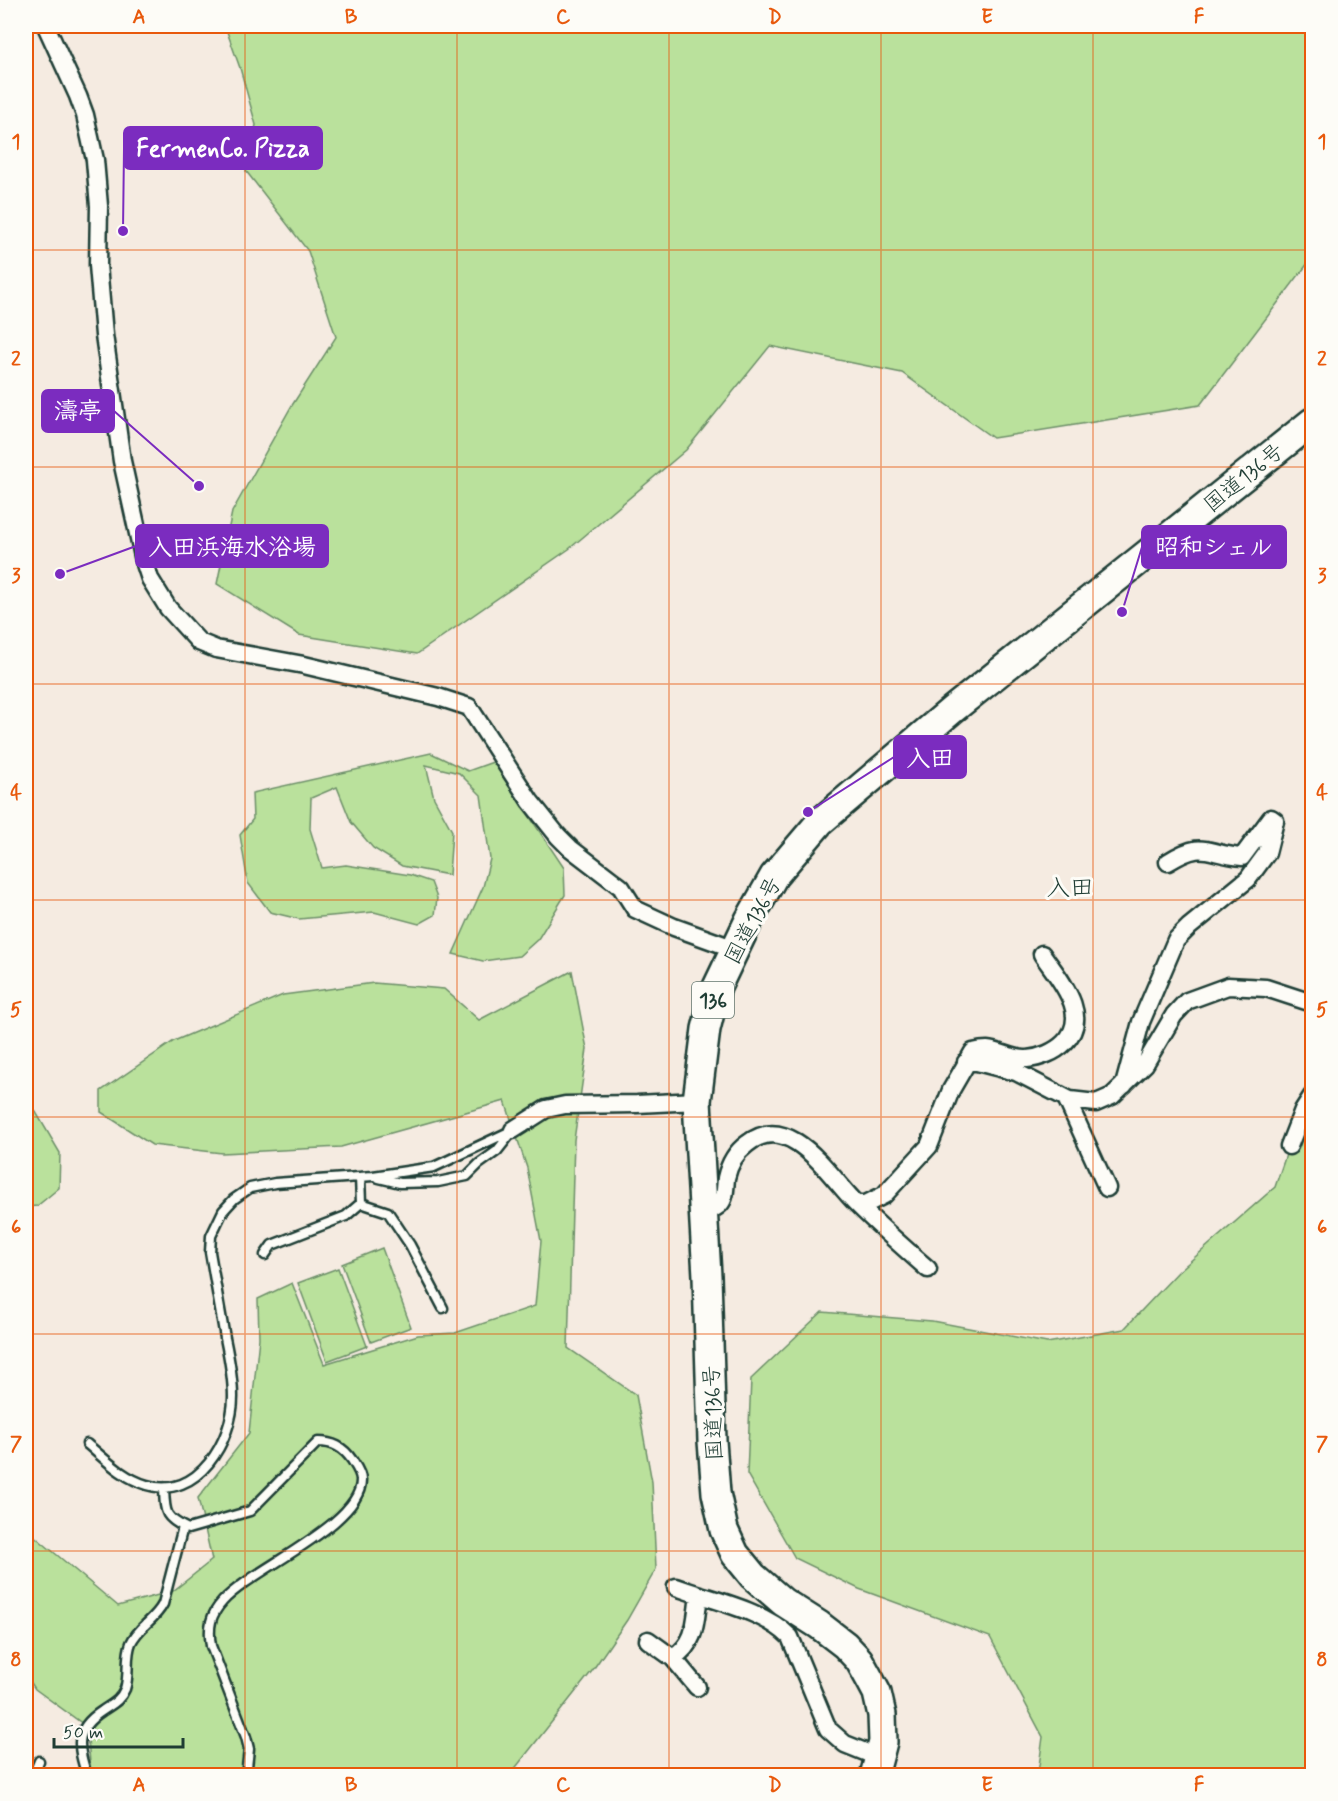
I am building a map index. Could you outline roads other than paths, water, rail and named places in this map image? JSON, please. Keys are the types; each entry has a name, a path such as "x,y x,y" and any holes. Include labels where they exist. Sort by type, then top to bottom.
{"highway":[{"name":"国道136号","path":"877,1767 883,1742 882,1715 877,1693 859,1660 845,1645 783,1602 753,1576 735,1554 724,1530 716,1493 697,1101 706,1029 716,989 774,876 820,822 952,710 1312,422"}],"street":[{"path":"46,26 85,115 94,160 99,206 98,265 104,335 122,461 144,561 150,579 168,608 199,642 216,649 304,665 438,697 469,707 530,801 558,836 621,887 635,909 674,927 735,949"},
{"path":"1124,1085 1141,1022 1176,940 1248,879 1267,854 1275,821 1271,818 1265,823 1242,857 1204,848 1186,851 1168,862"},
{"path":"857,1204 866,1204 884,1195 929,1146 951,1090 973,1052 987,1050 1026,1059 1057,1050 1071,1036 1076,1019 1075,1008 1062,983 1042,954"},
{"path":"966,1062 977,1062 1016,1072 1066,1098 1096,1103 1112,1096 1145,1064 1174,1015 1187,1001 1228,986 1266,988 1312,1003"},
{"path":"1289,1146 1303,1110 1312,1096"},
{"path":"1066,1098 1107,1188"},
{"path":"513,1130 546,1109 565,1105 697,1101"},
{"path":"704,1214 719,1205 723,1199 730,1164 739,1151 747,1143 771,1133 788,1138 806,1148 857,1204 928,1269"},
{"path":"676,1587 753,1614 781,1628 790,1637 828,1729 877,1767"},
{"path":"673,1658 684,1650 694,1635 699,1595"},
{"path":"648,1640 673,1658 697,1687"}],"lane":[{"path":"373,1176 400,1183 438,1182 467,1176 497,1151 513,1130"},
{"path":"87,1444 126,1477 149,1486 164,1488 185,1482 199,1474 213,1458 226,1437 232,1415 233,1396 230,1364 210,1252 211,1236 223,1211 234,1199 250,1188 274,1183 373,1176 434,1167 513,1130"},
{"path":"360,1177 361,1203"},
{"path":"265,1255 272,1245 346,1216 361,1203"},
{"path":"361,1203 388,1212 410,1245 443,1308"},
{"path":"164,1488 165,1512 172,1521 188,1530 250,1511 318,1442 339,1445 356,1466 361,1479 355,1501 334,1523 224,1599 212,1616 208,1630 211,1647 249,1749 246,1776"},
{"path":"87,1776 79,1746 79,1737 93,1717 117,1702 125,1689 129,1646 138,1631 163,1604 183,1527"},
{"path":"33,1776 39,1761"}],"place":[{"name":"FermenCo. Pizza","path":"123,231"},
{"name":"濤亭","path":"199,486"},
{"name":"入田浜海水浴場","path":"60,574"},
{"name":"昭和シェル","path":"1122,612"},
{"name":"入田","path":"808,812"}],"district":[{"name":"入田","path":"1070,887"}]}
